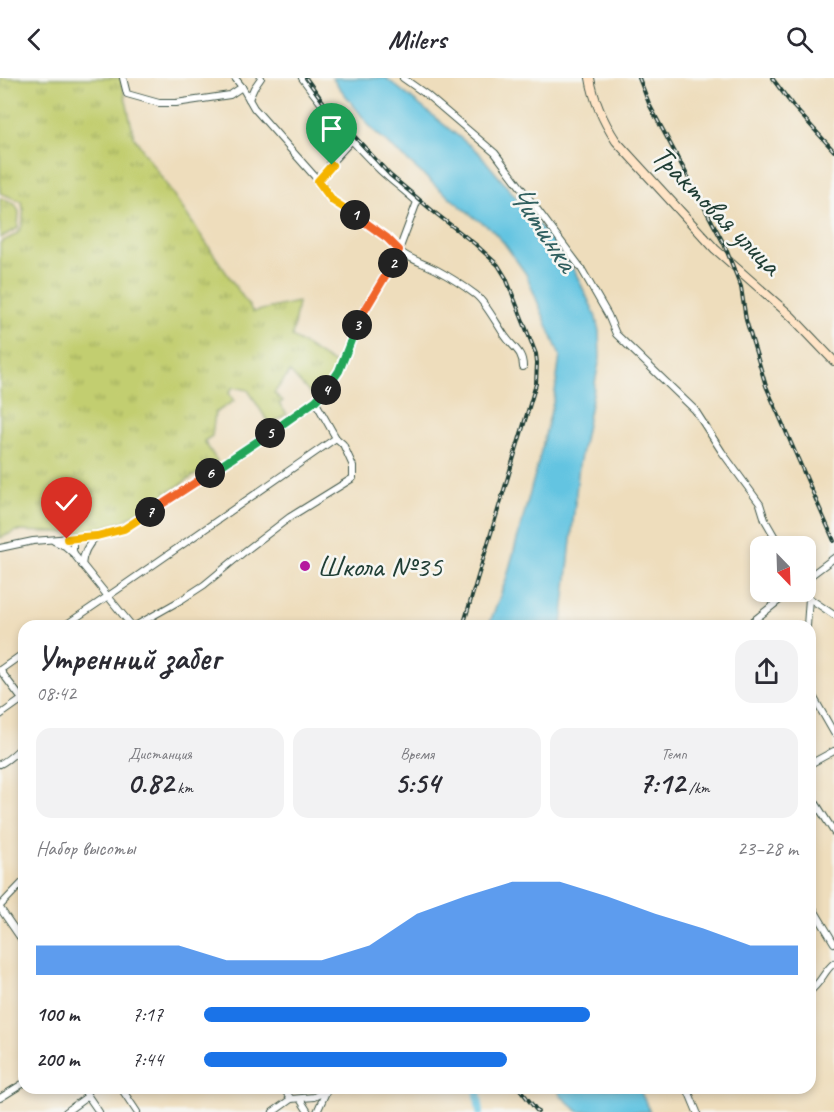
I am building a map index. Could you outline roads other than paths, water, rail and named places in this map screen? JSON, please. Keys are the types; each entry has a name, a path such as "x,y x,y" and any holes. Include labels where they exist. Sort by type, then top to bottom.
{"main road":[{"name":"Трактовая улица","path":"591,78 593,94 603,122 616,141 715,249 791,316 834,361"}],"street":[{"path":"123,78 127,94 159,103 176,103 230,95 242,87"},
{"path":"235,78 254,108 333,201 387,238 411,260 436,270 478,297 520,354 523,367"},
{"path":"249,99 261,78"},
{"path":"0,548 33,541 97,536 124,529 315,401 329,387 339,371 362,315 399,250 417,202 381,171 352,140 302,78"},
{"path":"403,78 427,95 495,153 581,268 608,315 616,334 695,410 760,504 765,520 774,536"},
{"path":"318,181 352,140"},
{"path":"144,620 204,585 290,517 353,478 353,466 343,444 336,438 315,401"},
{"path":"73,620 336,438"},
{"path":"82,565 86,549 97,536"},
{"path":"73,538 76,557"},
{"path":"50,540 65,546 76,557 128,620"},
{"path":"816,571 834,558"},
{"path":"755,620 777,602"},
{"path":"807,620 809,602"},
{"path":"815,602 834,615"},
{"path":"18,657 0,670 18,693"},
{"path":"816,702 834,733"},
{"path":"0,715 18,703"},
{"path":"0,764 18,750"},
{"path":"816,761 834,751"},
{"path":"816,804 834,832"},
{"path":"18,888 0,907 18,934"},
{"path":"816,913 834,943"},
{"path":"816,986 821,981 824,972 834,963"},
{"path":"0,1098 18,1087"},
{"path":"125,1094 137,1112"},
{"path":"287,1094 291,1099"},
{"path":"273,1112 291,1099 318,1094"},
{"path":"317,1112 325,1094"},
{"path":"690,1094 697,1112"},
{"path":"66,1112 88,1096 99,1112"},
{"path":"300,1099 308,1112"}],"water":[{"name":"Читинка","path":"332,78 386,78 479,153 575,272 595,314 599,331 600,358 579,465 563,620 491,620 506,580 537,467 554,399 560,356 526,274 504,243 490,228 437,187 372,129"},
{"path":"642,1094 650,1112 579,1112 560,1095"}],"waterway":[{"path":"478,1094 480,1112"}],"railway":[{"path":"306,78 324,103 390,175 498,265 506,278 536,354 536,384 465,620"},
{"path":"639,78 650,106 724,244 741,287 746,320 766,386 834,541"},
{"path":"772,78 793,106 834,151"},
{"path":"524,1094 538,1112"}],"place":[{"name":"Школа №35","path":"305,566"}]}
